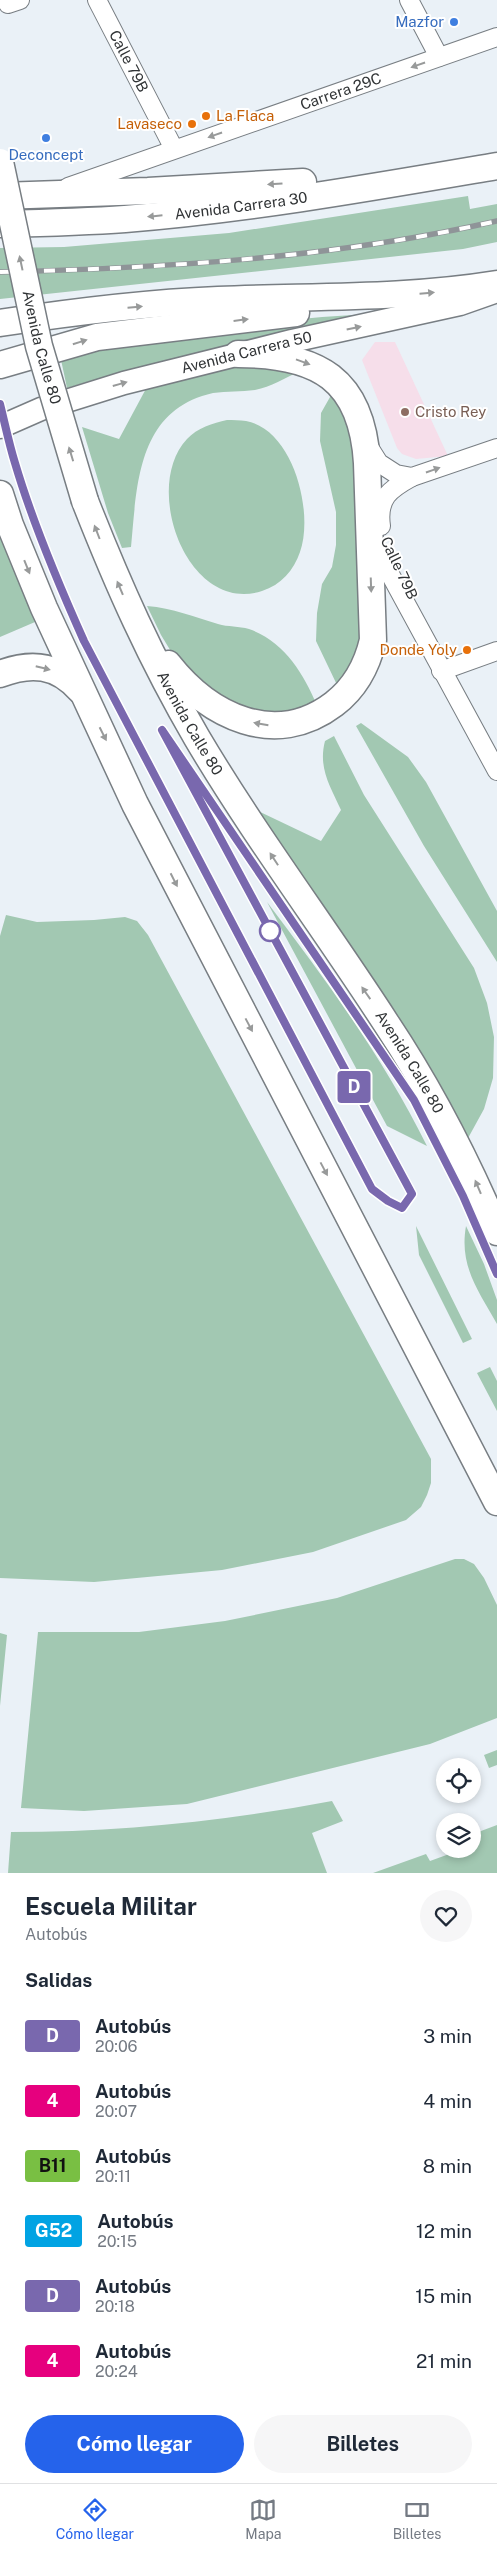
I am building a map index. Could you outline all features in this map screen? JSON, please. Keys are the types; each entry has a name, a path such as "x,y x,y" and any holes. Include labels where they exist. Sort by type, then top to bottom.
{"highway":[{"name":"Avenida Calle 80","path":"0,162 39,346 85,501 130,613 164,679 226,785 281,871 387,1023 430,1094 471,1172 497,1232"},
{"name":"Avenida Carrera 30","path":"0,196 239,186 489,167"},
{"name":"Avenida Carrera 30","path":"0,224 125,219 194,212 342,192 489,167"},
{"path":"0,365 97,337 288,314 378,297 497,284"},
{"path":"0,323 60,314 216,300 378,297"},
{"path":"130,613 171,669 193,692 214,707 240,719 261,724 280,725 309,720 349,691 368,661 373,640 366,442 355,407 348,394 322,371 301,361 280,355 238,354"},
{"path":"0,494 10,525 44,608 81,691 205,942 497,1502"},
{"path":"0,674 27,666 41,667 64,676 81,691"}],"main road":[{"name":"Avenida Carrera 50","path":"0,428 41,409 124,383 238,354 460,304 497,291"}],"street":[{"name":"Calle 79B","path":"97,0 174,148"},
{"path":"409,0 439,57"},
{"name":"Carrera 29C","path":"42,195 102,176 174,148 497,37"},
{"path":"366,442 379,463 396,474 412,477"},
{"name":"Calle 79B","path":"441,671 432,636 388,549 380,520 380,508 384,496 390,489 412,477 497,448"},
{"name":"Calle 79B","path":"370,536 441,671 497,770"},
{"path":"441,671 497,651"}],"shaded area":[{"name":"Cristo Rey","path":"375,342 395,342 448,456 416,459 402,454 397,448 362,360"}],"green space":[{"path":"468,196 470,209 497,204 497,242 463,249 0,299 0,248 64,247 229,233"},
{"path":"391,313 228,345 147,365 67,388 60,355 142,340 225,328 308,318"},
{"path":"247,362 300,371 261,389 213,393 188,402 169,416 155,433 146,453 136,499 131,547 122,548 108,513 82,427 119,439 148,385"},
{"path":"334,390 354,428 363,653 338,687 316,641 317,613 322,584 332,567 336,545 336,512 320,441 321,413"},
{"path":"227,420 246,421 263,428 277,440 288,456 302,496 304,536 300,552 286,576 275,585 262,591 236,593 213,584 194,566 180,542 171,515 169,487 174,461 191,435 205,426"},
{"path":"0,527 35,622 0,637"},
{"path":"147,606 175,611 222,625 245,628 261,634 272,641 291,659 299,670 317,705 269,716 205,692 175,658"},
{"path":"361,723 408,757 426,782 497,911 497,962 424,846 356,726"},
{"path":"334,736 364,795 474,968 487,1003 494,1037 493,1078 484,1109 467,1140 256,810 321,841 341,810 326,777 323,760 325,741"},
{"path":"267,902 311,961 373,1051 427,1146 387,1126"},
{"path":"6,915 37,922 125,917 137,921 148,935 431,1459 431,1483 427,1495 421,1507 406,1520 313,1552 222,1570 94,1582 0,1578 0,936"},
{"path":"416,1226 472,1339 463,1343 419,1255"},
{"path":"466,1226 484,1264 497,1300 497,1324 477,1289 468,1266 465,1253"},
{"path":"490,1367 497,1381 497,1411 477,1373"},
{"path":"455,1559 464,1559 474,1564 484,1578 497,1605 497,1718 430,1744 187,1804 84,1811 21,1808 38,1632 139,1632 225,1621 337,1598"},
{"path":"0,1633 7,1635 0,1706"},
{"path":"497,1750 497,1765 489,1768 484,1755"},
{"path":"332,1801 343,1821 312,1833 327,1873 8,1873 11,1832 92,1830 172,1824 212,1820"},
{"path":"497,1825 497,1873 373,1873 426,1854 430,1861 438,1858 481,1858 481,1831"}],"railway":[{"path":"0,272 124,268 250,259 374,244 436,234 497,221"}],"bus line":[{"name":"D","path":"0,404 14,463 62,593 84,641 114,702 372,1189 388,1201 402,1208 412,1194 162,730 414,1100 463,1196 497,1274"}],"place":[{"name":"Mazfor","path":"454,22"},
{"name":"La Flaca","path":"206,116"},
{"name":"Lavaseco","path":"192,124"},
{"name":"Deconcept","path":"46,138"},
{"name":"Cristo Rey","path":"405,412"},
{"name":"Donde Yoly","path":"467,650"}]}
